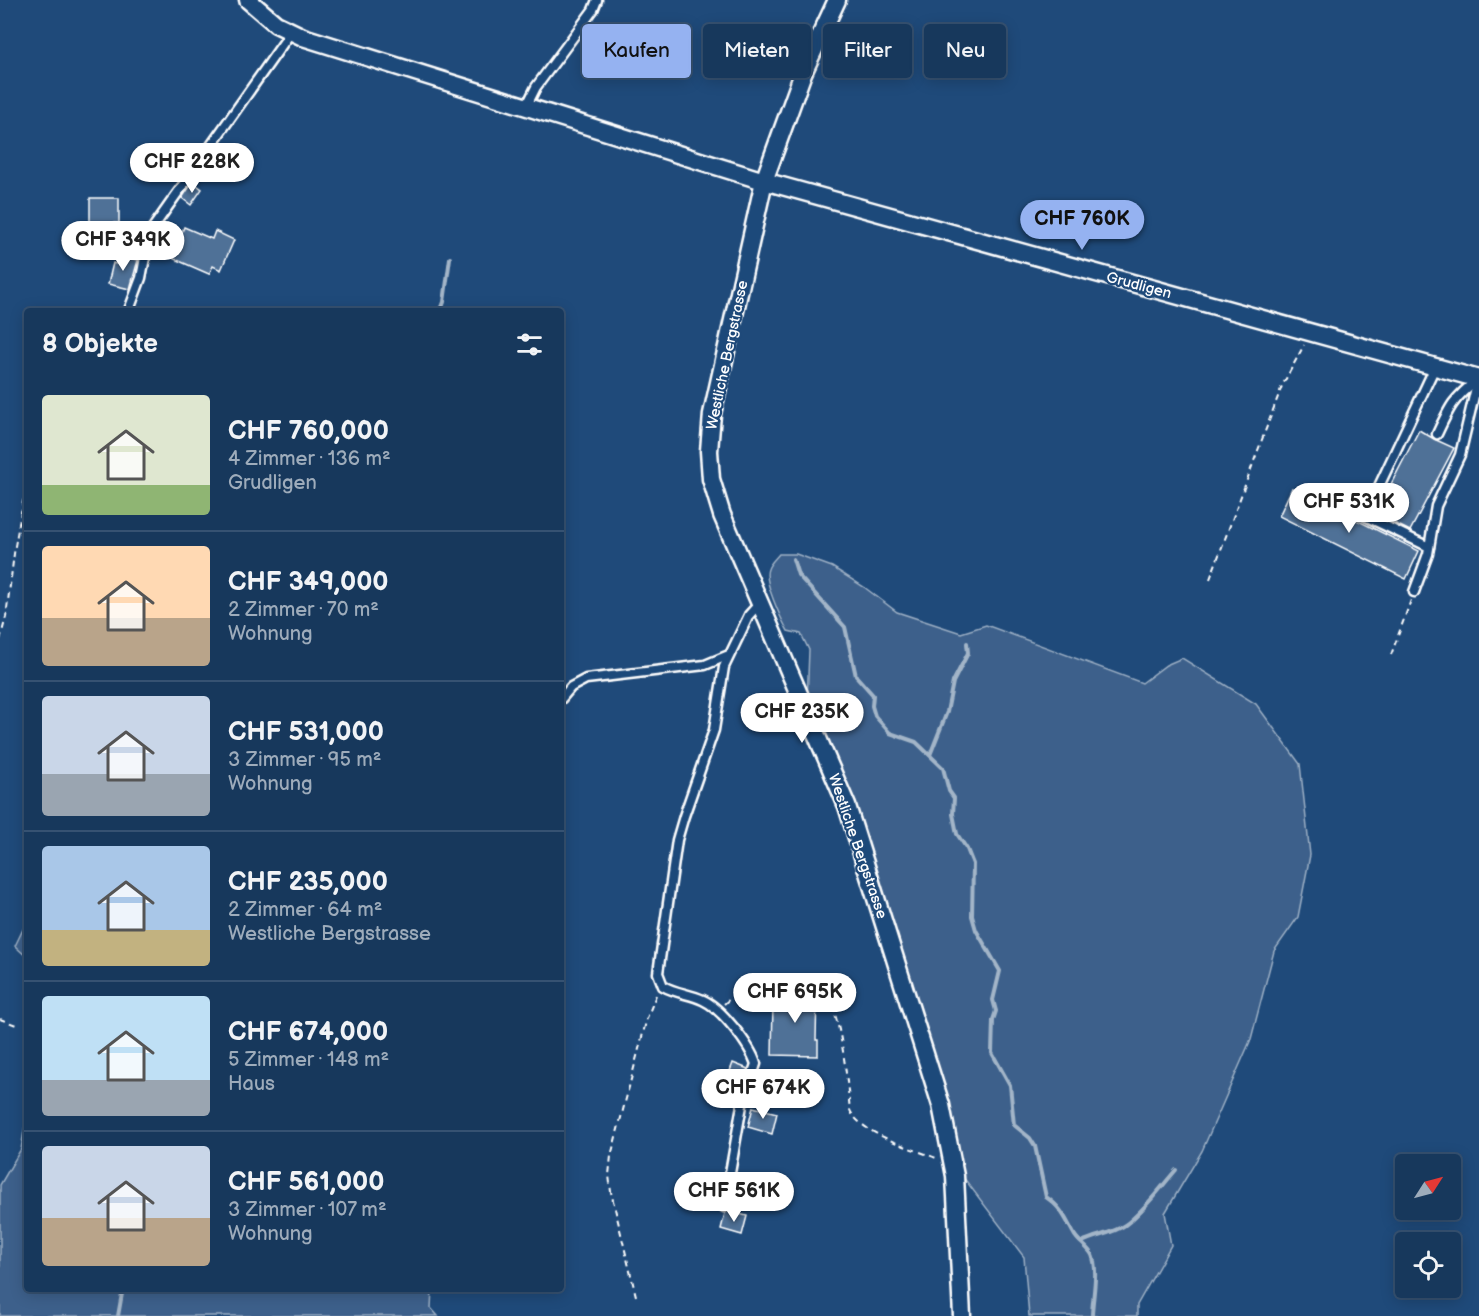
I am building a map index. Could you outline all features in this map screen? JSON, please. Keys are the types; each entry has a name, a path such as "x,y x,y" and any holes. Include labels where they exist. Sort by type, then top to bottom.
{"street":[{"name":"Grudligen","path":"248,0 264,15 291,32 764,181 1478,379"},
{"name":"Westliche Bergstrasse","path":"832,2 803,73 764,181 712,414 709,452 711,479 722,515 847,806 937,1094 955,1176 962,1316"}],"lane":[{"path":"526,107 536,87 593,10 597,0"},
{"path":"130,308 141,278 150,232 291,32"},
{"path":"1429,547 1365,516 1436,367"},
{"path":"1437,434 1451,404 1478,379"},
{"path":"1414,592 1429,547 1436,506 1460,455 1478,379"},
{"path":"724,1207 742,1105 756,1064 748,1046 718,1010 703,1000 663,986 658,973 677,840 714,730 724,667 749,615 760,603"},
{"path":"564,695 571,687 586,680 705,664 730,654"}],"path":[{"path":"1210,579 1282,386 1311,333"},
{"path":"0,640 6,617 24,496"},
{"path":"1391,655 1414,592"},
{"path":"718,1010 734,994 749,987 803,981 820,986 828,996 840,1031 850,1110 853,1117 867,1129 939,1160 953,1161"},
{"path":"636,1296 609,1175 611,1156 647,1018 656,993 663,986"},
{"path":"0,1018 16,1025"}],"shaded area":[{"path":"779,554 796,554 832,567 897,612 961,633 986,625 1142,683 1166,665 1182,658 1256,704 1300,764 1310,855 1298,917 1274,951 1251,1039 1202,1151 1165,1213 1171,1245 1137,1305 1137,1316 1029,1316 1024,1257 960,1173 807,704 809,650 801,634 788,631 770,591 768,569"},
{"path":"24,927 24,954 15,946"},
{"path":"24,1131 24,1292 432,1292 431,1308 438,1316 0,1316 0,1185 21,1149"}],"building":[{"path":"193,182 202,189 191,205 182,198"},
{"path":"90,198 119,198 119,223 90,223"},
{"path":"184,227 212,239 215,231 234,240 221,270 213,266 209,274 154,250 158,240 176,248"},
{"path":"118,255 138,260 130,289 108,284 113,263 116,264"},
{"path":"1419,430 1454,448 1410,531 1380,516 1393,490 1389,488"},
{"path":"1292,488 1419,551 1406,579 1279,516"},
{"path":"777,991 817,992 818,1056 772,1055 773,1003 776,1003"},
{"path":"733,1063 748,1069 738,1095 723,1090"},
{"path":"753,1107 777,1113 772,1134 748,1127"},
{"path":"728,1211 747,1216 742,1235 721,1229 725,1213"}],"waterway":[{"path":"442,308 450,258"},
{"path":"793,559 798,575 845,627 856,676 873,695 872,706 875,716 890,733 916,742 943,768 949,791 954,798 953,814 957,834 973,864 972,916 976,930 1000,971 993,1000 996,1011 993,1020 992,1053 1010,1085 1014,1125 1030,1138 1035,1146 1046,1197 1060,1209 1076,1237 1092,1255 1095,1277 1092,1316"},
{"path":"930,755 947,712 953,682 968,653 967,643"},
{"path":"1082,1242 1115,1230 1132,1220 1176,1170"},
{"path":"118,1316 122,1292"}]}
